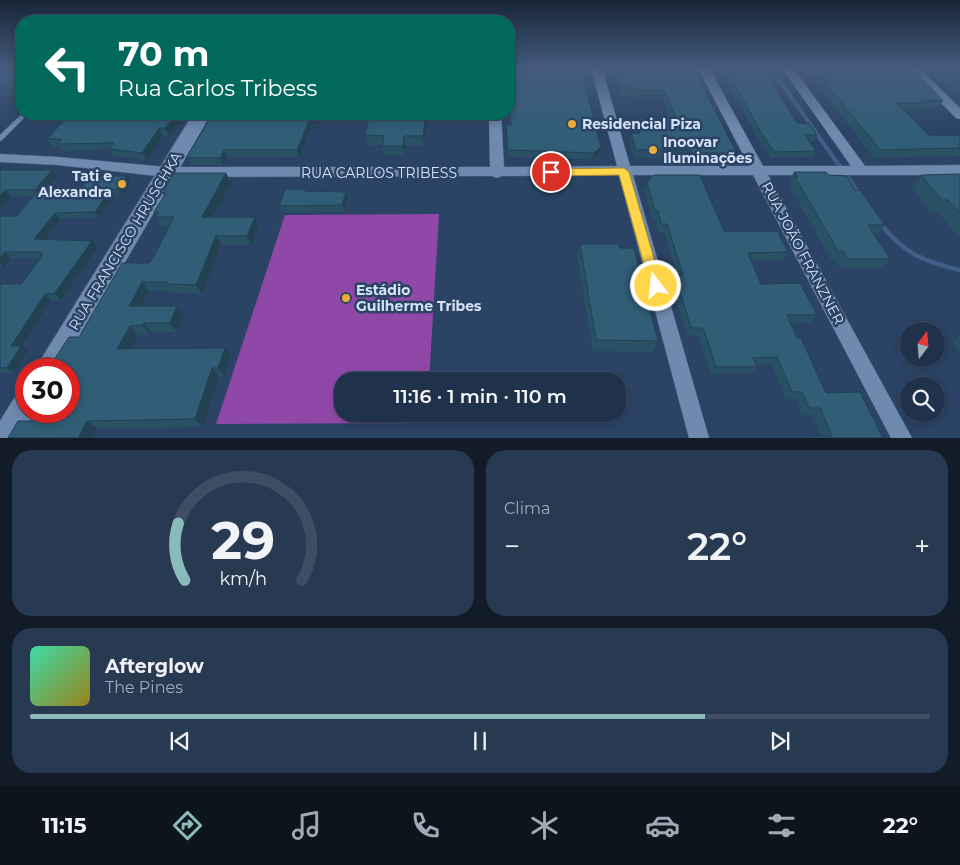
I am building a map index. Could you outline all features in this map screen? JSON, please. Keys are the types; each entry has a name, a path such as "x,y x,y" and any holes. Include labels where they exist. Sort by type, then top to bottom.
{"main road":[{"name":"RUA FRANCISCO HRUSCHKA","path":"55,358 198,120"},
{"path":"6,438 15,423"}],"street":[{"path":"602,88 699,438"},
{"name":"RUA JOÃO FRANZNER","path":"714,88 902,438"},
{"path":"801,88 856,170"},
{"path":"933,88 960,115"},
{"path":"495,120 497,173"},
{"name":"RUA CARLOS TRIBESS","path":"0,158 166,172 497,173 960,170"}],"lane":[{"path":"0,139 19,120"}],"shaded area":[{"name":"Estádio Guilherme Tribes","path":"439,214 430,372 334,372 334,422 426,423 216,424 285,215"}],"building":[{"path":"515,88 586,88 601,147 594,153 508,150 506,125 511,125 511,120 515,120"},
{"path":"636,88 704,88 737,153 691,153 690,150 636,150 631,133 640,133 639,118 676,118 664,90 636,90"},
{"path":"737,88 776,88 797,123 809,123 817,135 805,135 816,151 774,152"},
{"path":"830,88 931,88 943,101 921,100 924,103 897,103 929,135 960,135 960,148 880,150"},
{"path":"64,120 171,120 165,128 159,128 142,153 109,149 114,143 57,144 61,139 47,139"},
{"path":"209,120 310,120 297,150 224,150 220,158 186,158"},
{"path":"369,120 425,120 423,136 404,136 403,146 382,146 384,136 365,135"},
{"path":"0,170 52,170 35,190 5,190 0,196"},
{"path":"794,172 826,172 829,175 847,176 855,190 860,190 885,225 868,225 890,259 848,259 843,251 838,251 795,177 798,177"},
{"path":"174,173 226,173 202,217 255,217 247,236 216,236 196,285 142,282 129,306 177,306 170,323 144,323 142,325 130,326 117,349 225,348 218,368 212,368 195,419 87,421 78,438 8,438 17,423 80,423 80,358 55,358 69,337 79,337 122,263 150,263 174,217 156,217 159,212 154,212 166,193 162,193"},
{"path":"960,174 960,213 948,200 942,200 921,175"},
{"path":"654,175 700,175 724,231 777,231 788,252 748,253 761,284 800,283 817,315 787,315 797,338 801,338 826,393 860,392 883,438 811,438 810,436 832,436 820,408 809,408 802,392 792,392 777,357 753,358 757,367 716,367 704,330 701,328 691,328 675,275 683,275 667,224 661,224 658,211 655,211 647,182"},
{"path":"91,176 127,176 118,189 110,189 95,212 55,213 34,239 92,241 54,294 45,294 11,346 21,346 7,368 0,368 0,284 21,284 43,255 40,255 42,252 5,252 0,258 0,216 17,216 38,190 79,190"},
{"path":"285,189 346,192 342,205 279,206"},
{"path":"580,244 619,244 620,248 634,248 658,341 596,340"}],"waterway":[{"path":"785,88 840,167"},
{"path":"840,166 859,194"},
{"path":"880,223 897,242 915,255 936,264 960,270"}],"place":[{"name":"Residencial Piza","path":"572,124"},
{"name":"Inoovar Iluminações","path":"653,150"},
{"name":"Tati e Alexandra","path":"122,184"},
{"name":"Estádio Guilherme Tribes","path":"346,298"}],"route":[{"path":"551,172 624,172 656,286"}]}
